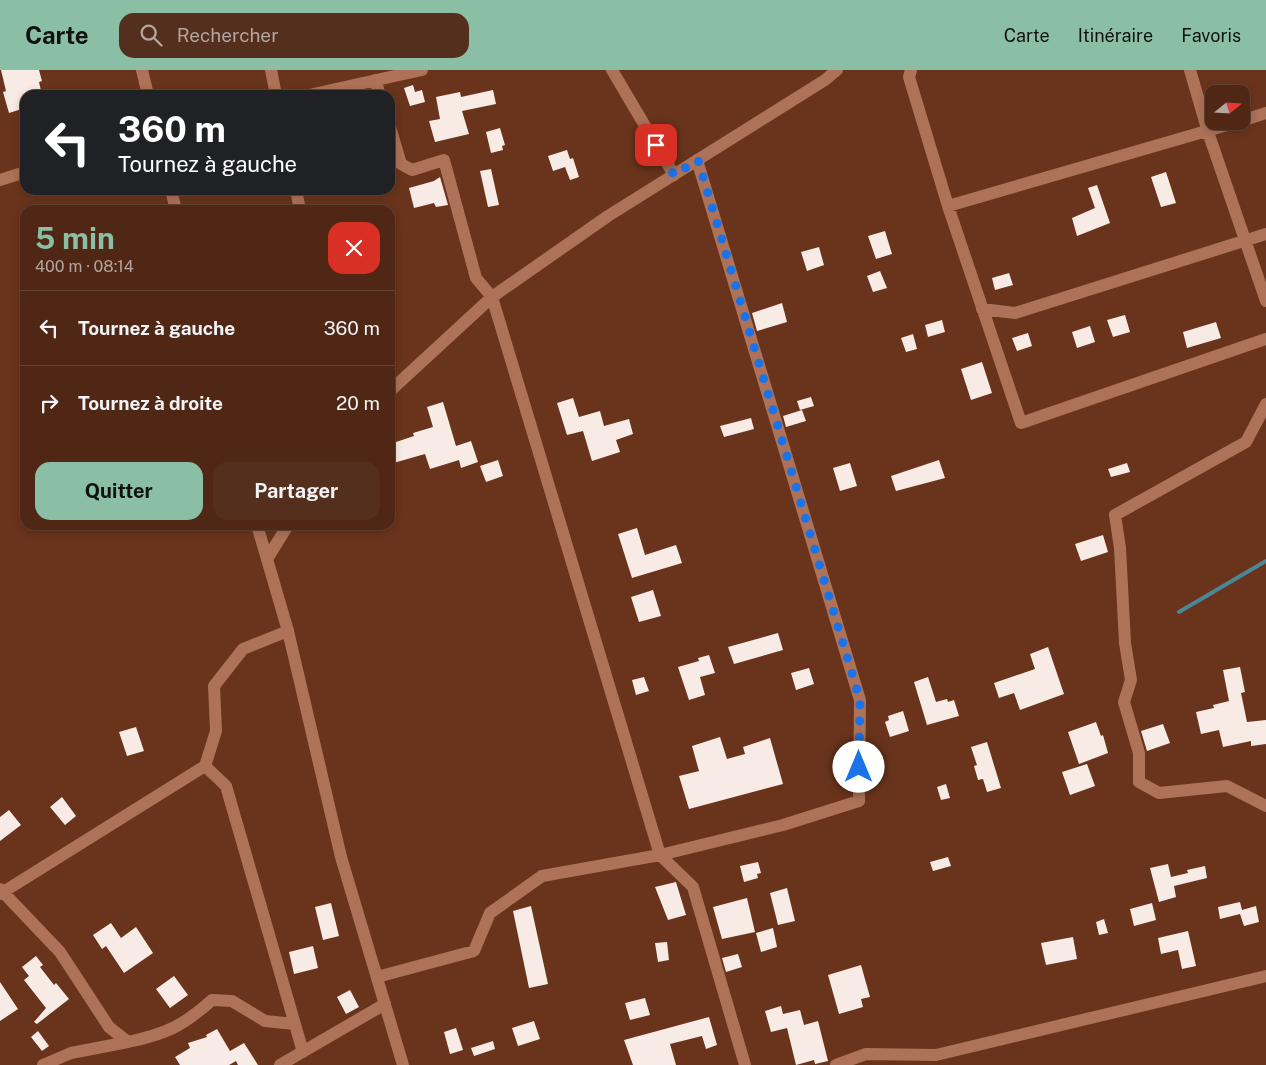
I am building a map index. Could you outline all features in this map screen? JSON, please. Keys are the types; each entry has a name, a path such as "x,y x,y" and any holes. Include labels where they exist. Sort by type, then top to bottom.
{"street":[{"path":"142,70 147,90"},
{"path":"271,70 275,90"},
{"path":"331,90 422,70"},
{"path":"612,70 674,175"},
{"path":"395,386 492,297 608,216 825,80 837,70"},
{"path":"911,70 909,77 948,206 1021,423 1266,339"},
{"path":"1190,70 1208,132 1266,301"},
{"path":"376,80 379,90"},
{"path":"1250,118 1266,113"},
{"path":"948,206 1214,130"},
{"path":"395,144 401,164 412,170 444,160 476,278 492,297 660,855 693,887 745,1065"},
{"path":"377,978 474,951 490,913 542,876 660,855 783,826 859,801 860,700 698,160"},
{"path":"0,180 20,174"},
{"path":"982,309 1015,313 1266,234"},
{"path":"1266,404 1246,442 1115,515 1120,548 1124,643 1131,680 1124,702 1139,754 1139,782 1159,793 1227,786 1266,806"},
{"path":"259,530 288,631 340,857 403,1065"},
{"path":"267,558 285,530"},
{"path":"128,1042 109,1027 60,952 1,892 205,766 216,730 214,686 243,649 288,631"},
{"path":"205,766 226,786 303,1052"},
{"path":"836,1065 866,1054 938,1060 1266,976"},
{"path":"42,1065 71,1053 160,1035 193,1017 212,1000 232,1001 264,1021 295,1024"},
{"path":"280,1065 385,1004"}],"building":[{"path":"1,70 39,70 42,81 39,82 41,90 20,90 20,110 9,113 3,92 6,91"},
{"path":"413,85 415,92 422,90 425,102 410,106 404,88"},
{"path":"493,90 496,104 462,111 469,134 435,142 429,121 440,119 436,97 460,92 461,97"},
{"path":"500,128 505,145 502,146 503,150 491,153 486,132"},
{"path":"567,150 570,159 573,158 579,177 570,180 565,167 553,171 548,156"},
{"path":"491,169 499,205 488,207 480,171"},
{"path":"1166,172 1176,203 1161,207 1151,177"},
{"path":"440,177 448,205 436,207 434,203 414,208 409,188 434,181"},
{"path":"1097,185 1110,223 1077,236 1072,218 1095,208 1088,188"},
{"path":"885,231 892,254 876,259 868,236"},
{"path":"819,247 824,265 807,271 801,252"},
{"path":"880,271 887,288 873,292 867,276"},
{"path":"1009,273 1013,285 995,290 992,278"},
{"path":"782,303 787,322 757,331 752,313"},
{"path":"1125,315 1130,332 1113,337 1107,320"},
{"path":"942,320 945,332 928,337 925,325"},
{"path":"1216,322 1221,338 1187,348 1183,332"},
{"path":"1090,326 1095,342 1077,348 1072,332"},
{"path":"1028,333 1032,346 1017,351 1012,338"},
{"path":"913,334 917,349 906,352 901,338"},
{"path":"982,362 992,393 971,400 961,369"},
{"path":"811,397 814,406 800,410 797,401"},
{"path":"573,398 579,417 600,411 604,426 629,419 633,434 616,440 620,452 592,461 583,431 567,435 557,403"},
{"path":"443,402 456,446 471,441 478,462 461,468 459,460 430,469 425,454 395,463 395,442 414,436 413,433 433,427 427,407"},
{"path":"802,410 806,421 786,427 783,416"},
{"path":"751,418 754,429 724,437 720,426"},
{"path":"498,460 503,476 486,482 480,466"},
{"path":"939,460 945,478 896,491 891,476"},
{"path":"850,463 857,486 840,491 833,468"},
{"path":"1127,463 1130,472 1111,477 1108,469"},
{"path":"637,528 645,555 676,545 682,563 632,578 618,534"},
{"path":"1103,535 1108,552 1081,561 1075,544"},
{"path":"653,590 661,616 639,622 631,597"},
{"path":"778,633 783,650 734,664 728,647"},
{"path":"1048,647 1064,694 1020,710 1014,693 999,698 994,683 1035,669 1030,654"},
{"path":"709,655 715,673 700,677 705,695 689,700 678,667 699,661 698,658"},
{"path":"1240,667 1245,692 1241,693 1247,722 1266,720 1266,744 1251,746 1251,741 1223,747 1219,730 1201,734 1196,712 1214,708 1213,705 1229,701 1223,670"},
{"path":"809,668 814,684 796,690 791,673"},
{"path":"644,677 649,691 636,695 632,680"},
{"path":"928,677 936,702 947,699 948,702 954,700 959,716 927,725 914,682"},
{"path":"903,711 909,731 890,737 885,722 889,720 888,716"},
{"path":"1096,722 1101,736 1103,735 1108,753 1079,764 1068,732"},
{"path":"1163,724 1170,743 1147,751 1141,731"},
{"path":"136,727 144,751 127,756 119,732"},
{"path":"720,737 727,759 745,754 743,747 770,738 783,784 689,809 679,776 699,771 692,746"},
{"path":"987,742 1001,788 987,792 983,779 978,780 974,766 977,765 971,747"},
{"path":"1087,764 1095,786 1070,795 1062,772"},
{"path":"946,784 950,798 941,800 937,787"},
{"path":"62,797 76,816 65,825 50,807"},
{"path":"9,810 21,825 0,841 0,817"},
{"path":"948,857 951,866 933,871 930,862"},
{"path":"758,862 761,873 757,874 758,878 744,882 740,866"},
{"path":"1168,864 1171,877 1188,873 1187,870 1205,866 1207,878 1174,886 1176,897 1159,902 1150,868"},
{"path":"676,882 686,915 668,920 655,887"},
{"path":"787,888 795,921 778,925 770,893"},
{"path":"747,898 755,932 722,939 713,907"},
{"path":"1240,902 1242,910 1256,906 1259,922 1244,926 1240,914 1220,919 1218,907"},
{"path":"331,903 339,936 323,940 315,907"},
{"path":"1152,903 1156,920 1134,926 1130,909"},
{"path":"531,906 548,984 529,988 513,911"},
{"path":"1104,919 1108,933 1099,935 1096,922"},
{"path":"111,923 121,938 136,927 153,953 124,973 106,946 102,949 93,935"},
{"path":"773,928 777,947 761,952 756,933"},
{"path":"1188,931 1196,966 1182,969 1178,950 1161,954 1158,938"},
{"path":"1073,937 1077,959 1046,965 1041,943"},
{"path":"667,942 669,960 658,962 655,943"},
{"path":"313,946 318,968 294,974 289,952"},
{"path":"738,954 742,967 726,972 722,958"},
{"path":"36,956 43,965 40,967 54,985 56,983 69,999 37,1024 34,1022 46,1008 24,980 29,976 22,967"},
{"path":"861,965 870,997 861,999 863,1007 839,1014 828,975"},
{"path":"174,976 188,995 170,1008 156,989"},
{"path":"0,982 18,1009 0,1021"},
{"path":"350,990 359,1007 346,1014 337,997"},
{"path":"645,998 650,1015 630,1020 625,1003"},
{"path":"781,1006 783,1014 800,1010 804,1025 818,1021 828,1061 815,1064 814,1060 796,1065 787,1028 771,1032 765,1011"},
{"path":"709,1017 717,1045 706,1049 702,1036 670,1044 676,1065 633,1065 624,1040"},
{"path":"534,1021 540,1039 518,1046 512,1028"},
{"path":"456,1028 463,1050 450,1054 444,1032"},
{"path":"217,1029 230,1051 244,1043 258,1065 238,1065 236,1061 229,1065 180,1065 175,1057 190,1048 188,1043 207,1037 206,1035"},
{"path":"38,1031 49,1046 42,1051 31,1037"},
{"path":"493,1041 495,1049 474,1056 471,1048"}],"waterway":[{"path":"1179,612 1266,561"}],"route":[{"path":"656,145 674,175 698,160 860,700 859,767"}]}
